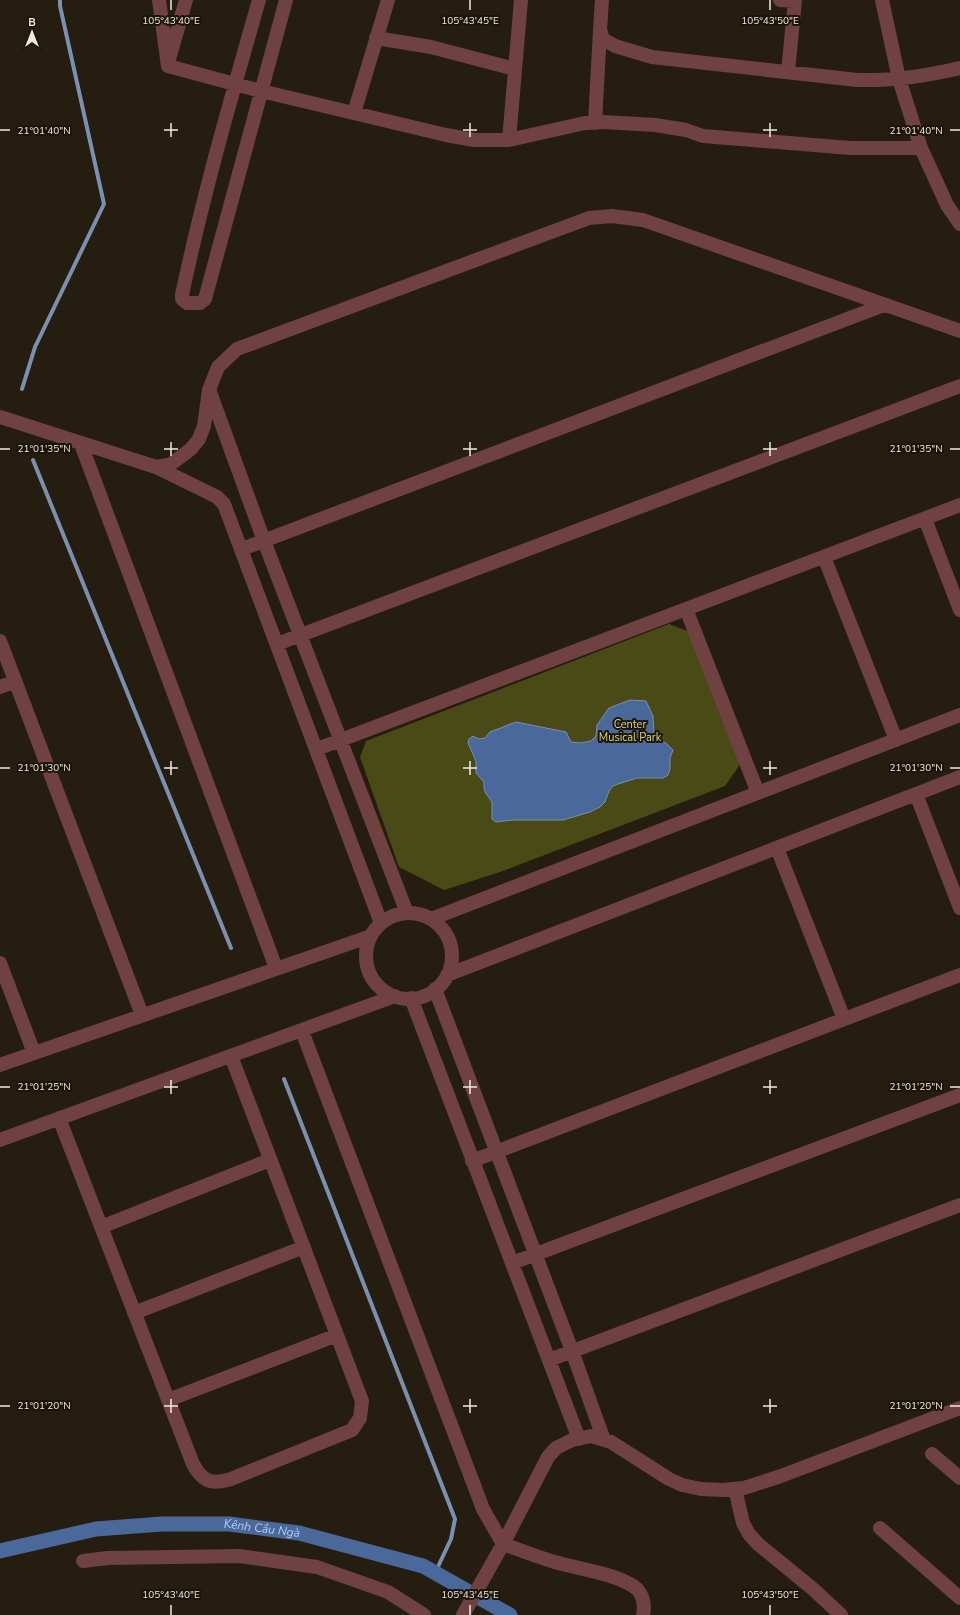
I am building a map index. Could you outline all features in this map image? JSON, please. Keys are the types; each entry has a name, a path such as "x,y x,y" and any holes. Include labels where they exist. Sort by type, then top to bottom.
{"street":[{"path":"159,0 168,66"},
{"path":"168,66 186,0"},
{"path":"259,0 215,157 191,256 182,295 184,301 187,303 200,303 205,299 286,0"},
{"path":"354,113 388,0"},
{"path":"509,140 521,0"},
{"path":"595,123 602,0"},
{"path":"780,0 795,1 788,72"},
{"path":"882,0 899,79 921,148 947,205 960,224"},
{"path":"600,30 603,39 615,46 652,56 857,80 899,79 934,74 960,68"},
{"path":"376,38 431,47 515,69"},
{"path":"168,66 261,91 446,135 474,140 509,140 585,123 595,123 655,125 686,130 703,136 850,148 921,148"},
{"path":"156,467 172,464 192,449 199,439 204,426 209,390 218,367 237,350 589,218 612,216 643,220 960,331"},
{"path":"242,549 884,305"},
{"path":"277,644 960,386"},
{"path":"209,390 264,541 407,913"},
{"path":"0,417 156,467 217,497 224,504 381,923"},
{"path":"81,444 276,968"},
{"path":"316,749 960,505"},
{"path":"925,519 960,610"},
{"path":"824,557 896,740"},
{"path":"686,609 758,793"},
{"path":"0,641 142,1015"},
{"path":"0,687 15,681"},
{"path":"431,919 960,715"},
{"path":"446,975 960,777"},
{"path":"916,794 960,908"},
{"path":"776,848 844,1019"},
{"path":"407,913 418,914 431,919 441,928 449,940 452,954 450,968 444,981 435,989 419,997 405,998 391,995 379,986 371,975 366,962 366,948 371,936 381,923 391,917 407,913"},
{"path":"0,1065 371,936"},
{"path":"0,963 34,1053"},
{"path":"472,1161 960,975"},
{"path":"435,989 495,1151 572,1351 604,1440"},
{"path":"0,1140 395,996"},
{"path":"410,998 579,1439"},
{"path":"302,1031 483,1509 503,1544 554,1562 612,1576 627,1583 636,1589 641,1595 645,1606 643,1615"},
{"path":"59,1118 193,1464 199,1475 209,1481 221,1482 231,1479 352,1430 360,1418 362,1402 231,1056"},
{"path":"512,1264 960,1095"},
{"path":"101,1227 270,1160"},
{"path":"549,1360 960,1205"},
{"path":"134,1313 304,1247"},
{"path":"168,1400 337,1335"},
{"path":"463,1615 503,1544 548,1458 556,1448 572,1440 591,1436 611,1442 669,1479 682,1485 701,1489 723,1490 744,1488 782,1476 960,1408"},
{"path":"932,1454 960,1478"},
{"path":"735,1489 743,1523 749,1534 758,1544 813,1589 841,1615"},
{"path":"880,1528 960,1598"},
{"path":"83,1562 108,1558 239,1556 316,1568 388,1592 424,1615"}],"green space":[{"name":"Center Musical Park","path":"669,624 690,632 741,763 725,786 503,871 444,890 399,867 360,757 366,741"}],"water":[{"path":"630,700 646,701 653,716 654,735 673,750 670,758 670,769 668,775 663,778 637,778 613,786 609,791 605,802 600,807 590,812 563,820 512,820 496,822 492,819 492,802 485,791 484,782 476,773 476,761 468,743 469,739 473,736 479,739 485,738 490,732 516,722 566,732 571,742 580,743 591,741 596,736 597,725 609,708"}],"waterway":[{"path":"22,389 35,347 104,204 60,6 60,0"},
{"path":"33,460 231,948"},
{"path":"284,1079 455,1519 451,1539 435,1573"},
{"name":"Kênh Cầu Ngà","path":"0,1551 96,1529 162,1524 229,1524 299,1533 423,1566 510,1615"}]}
